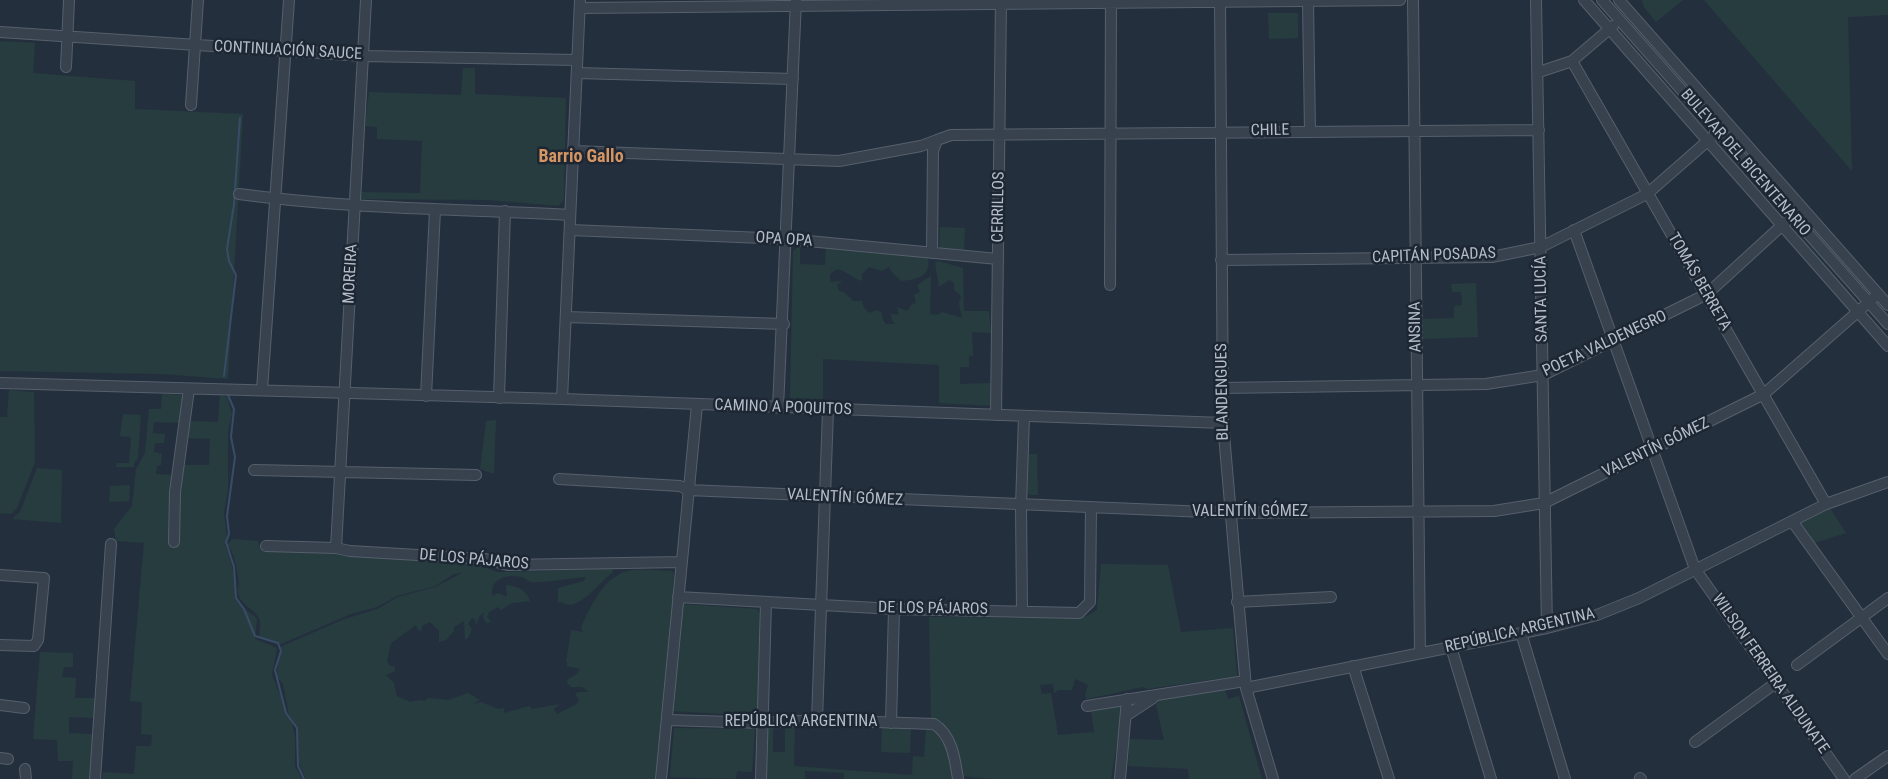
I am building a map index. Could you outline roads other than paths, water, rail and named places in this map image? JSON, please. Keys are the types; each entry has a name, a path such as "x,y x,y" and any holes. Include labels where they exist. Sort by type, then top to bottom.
{"street":[{"path":"66,68 69,0"},
{"path":"191,105 198,0"},
{"path":"262,390 289,0"},
{"name":"MOREIRA","path":"336,548 366,0"},
{"path":"562,399 580,4 1308,2 1400,0"},
{"name":"ANSINA","path":"1413,0 1420,654"},
{"name":"SANTA LUCÍA","path":"1536,0 1539,72 1547,628"},
{"path":"1584,0 1608,30 1783,225 1888,346"},
{"name":"BULEVAR DEL BICENTENARIO","path":"1602,0 1888,324"},
{"path":"1619,0 1726,124 1888,305"},
{"name":"BLANDENGUES","path":"1220,1 1223,423 1245,684 1273,779"},
{"name":"CERRILLOS","path":"996,415 1001,134 1001,2"},
{"path":"1110,286 1111,2"},
{"path":"1308,2 1310,131"},
{"path":"778,408 784,324 788,158 796,3"},
{"path":"1539,72 1572,61 1620,19 1627,9"},
{"name":"CONTINUACIÓN SAUCE","path":"0,32 364,56 577,60"},
{"name":"TOMÁS BERRETA","path":"1572,61 1826,504"},
{"path":"577,73 793,79"},
{"name":"CAPITÁN POSADAS","path":"1221,260 1492,256 1541,247 1647,194 1726,124"},
{"name":"CHILE","path":"574,151 840,161 854,160 921,146 951,136 1539,130"},
{"path":"932,253 933,151 937,140"},
{"path":"240,194 276,199 435,210 505,211 570,215"},
{"name":"POETA VALDENEGRO","path":"1222,388 1486,384 1543,375 1707,294 1801,208"},
{"path":"426,396 435,210"},
{"path":"499,398 505,211"},
{"name":"OPA OPA","path":"570,230 787,240 998,258"},
{"name":"WILSON FERREIRA ALDUNATE","path":"1574,230 1695,569 1844,779"},
{"name":"VALENTÍN GÓMEZ","path":"559,479 680,486 688,490 1021,506 1230,513 1494,511 1544,503 1764,394 1878,294"},
{"path":"566,317 784,324"},
{"name":"CAMINO A POQUITOS","path":"0,383 562,399 697,406 1223,423"},
{"path":"174,542 175,492 189,389"},
{"path":"661,779 697,406"},
{"path":"816,720 828,410"},
{"path":"1022,611 1021,506 1024,416"},
{"path":"254,470 476,475"},
{"name":"REPÚBLICA ARGENTINA","path":"1087,706 1245,684 1353,666 1547,628 1598,615 1639,598 1826,504 1888,482"},
{"name":"DE LOS PÁJAROS","path":"678,597 894,609 1074,613 1087,608 1090,602 1091,508"},
{"path":"1792,521 1888,654"},
{"path":"95,779 111,544"},
{"name":"DE LOS PÁJAROS","path":"266,546 336,548 350,551 485,559 516,565 570,562 681,562"},
{"path":"0,575 44,578 38,640 34,646 0,645"},
{"path":"1237,602 1331,597"},
{"path":"1797,666 1888,598"},
{"path":"761,779 766,603"},
{"path":"891,723 894,609"},
{"path":"1521,632 1565,779"},
{"path":"1451,646 1491,779"},
{"path":"1353,666 1388,779"},
{"path":"1695,742 1776,682"},
{"path":"1127,715 1155,697"},
{"path":"1120,779 1127,699"},
{"path":"0,705 24,708"},
{"name":"REPÚBLICA ARGENTINA","path":"668,720 762,723 816,720 934,724 943,730 948,737 958,779"},
{"path":"1856,779 1888,756"}],"waterway":[{"path":"224,376 236,275 229,261 227,249 234,204 240,118"},
{"path":"227,393 234,409 231,437 235,457 227,516 229,534 226,542 234,567 236,598 244,609 255,636 278,643 281,651 275,670 286,713 297,728 298,766 304,779"}],"district":[{"name":"Barrio Gallo","path":"581,157"}]}
